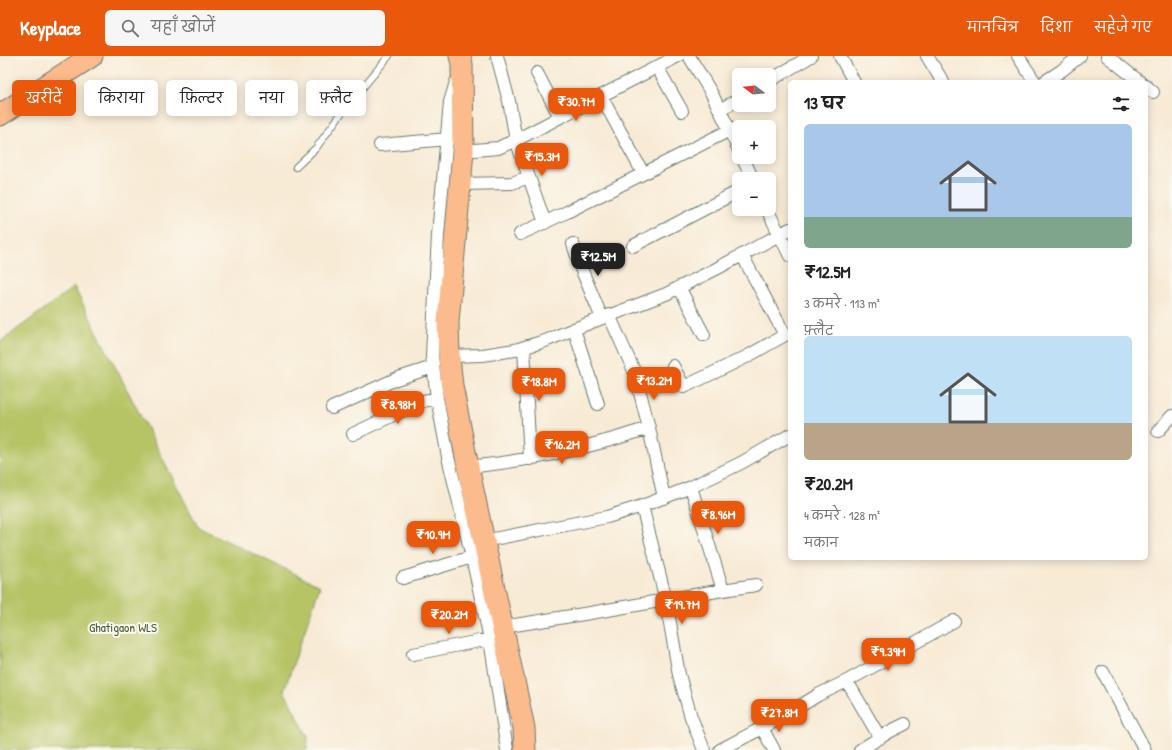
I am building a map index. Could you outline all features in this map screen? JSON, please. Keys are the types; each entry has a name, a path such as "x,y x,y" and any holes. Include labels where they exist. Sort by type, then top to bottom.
{"highway":[{"path":"55,80 92,56"},
{"path":"461,60 455,145 460,184 448,322 441,361 452,386 468,467 478,549 496,633 524,728 525,750"},
{"path":"0,115 12,108"}],"street":[{"path":"497,56 509,100 516,140 546,222"},
{"path":"380,145 455,145 498,148 678,56"},
{"path":"688,56 712,94 732,134"},
{"path":"776,77 811,56"},
{"path":"840,56 853,80"},
{"path":"927,56 942,80"},
{"path":"1018,56 1034,80"},
{"path":"1047,80 1080,56"},
{"path":"1107,56 1137,80"},
{"path":"656,67 682,111"},
{"path":"537,73 560,117"},
{"path":"601,96 643,173"},
{"path":"720,110 732,103"},
{"path":"0,106 12,104"},
{"path":"520,234 730,130"},
{"path":"441,361 432,356 438,235 455,145"},
{"path":"460,184 512,183 529,177"},
{"path":"633,246 732,195"},
{"path":"772,216 785,232 788,246"},
{"path":"332,408 396,379 441,361 524,348 545,341 680,287 785,232"},
{"path":"573,244 580,266 606,317 625,348 635,373 649,428 664,498"},
{"path":"673,366 684,387 746,357 785,335 742,255"},
{"path":"680,287 704,335"},
{"path":"574,329 598,404"},
{"path":"524,348 530,458"},
{"path":"441,361 437,398 448,457 478,549"},
{"path":"353,434 423,401 437,398"},
{"path":"1158,431 1172,416"},
{"path":"468,467 501,464 559,453 649,428"},
{"path":"403,578 478,549 607,516 664,498 741,463 788,436"},
{"path":"691,487 723,590"},
{"path":"642,506 666,600 679,675 691,717 704,750"},
{"path":"413,654 496,633 666,600 756,585"},
{"path":"720,750 954,621"},
{"path":"496,633 507,750"},
{"path":"1103,672 1145,750"},
{"path":"847,681 880,738"},
{"path":"860,750 905,724"},
{"path":"762,728 774,750"}],"lane":[{"path":"296,167 316,148 343,111 390,56"}],"green space":[{"name":"Ghatigaon WLS","path":"74,287 198,527 320,586 284,691 308,737 307,750 0,750 0,342"}]}
